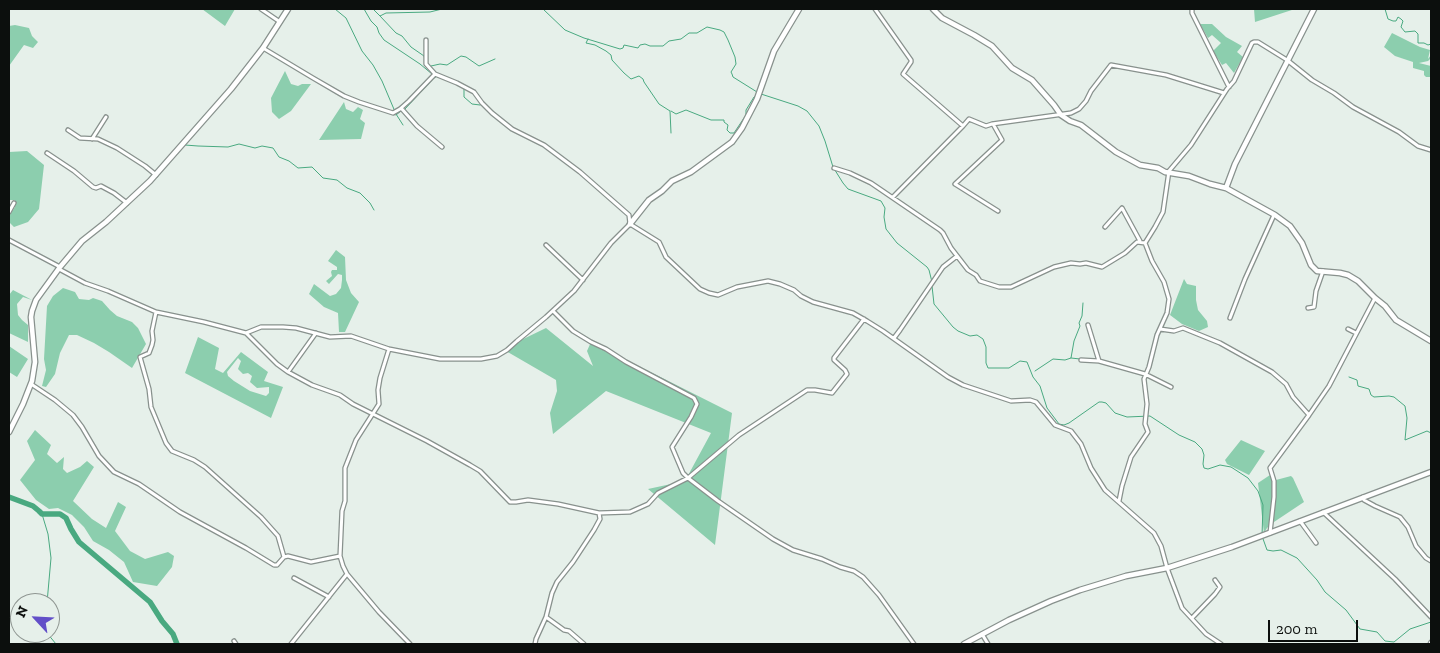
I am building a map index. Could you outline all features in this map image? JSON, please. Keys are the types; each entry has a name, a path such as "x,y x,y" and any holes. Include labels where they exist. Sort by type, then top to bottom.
{"street":[{"path":"261,9 280,23"},
{"path":"9,432 31,384 35,362 32,311 36,300 59,268 82,241 106,222 156,175 264,48 288,9"},
{"path":"246,333 261,327 296,328 330,337 351,336 389,349 440,359 481,359 497,356 508,350 574,291 611,243 630,224 649,200 672,181 691,172 732,142 757,100 774,51 798,9"},
{"path":"875,9 911,60 903,74 962,126"},
{"path":"933,9 942,18 992,46 1012,68 1032,80 1061,115 1081,125 1103,143 1124,156 1140,165 1189,176 1226,188 1274,215 1290,226 1302,243 1311,264 1317,270 1348,275 1358,281 1385,306 1396,320 1431,341"},
{"path":"1192,9 1192,14 1229,87"},
{"path":"1226,188 1235,164 1314,9"},
{"path":"426,40 426,64 432,77 474,92 482,103 505,124 544,145 563,158 628,216 630,224 659,242 666,258 700,289 718,295 737,287 768,281 787,287 813,302 853,313 864,319 894,338 948,378 963,385 1011,402 1030,400 1036,402 1055,425 1071,431 1081,444 1104,490 1154,533 1161,546 1182,608 1206,634 1221,644"},
{"path":"1145,243 1163,212 1169,171 1191,145 1237,76 1254,42 1258,42 1287,60 1312,80 1399,132 1418,146 1431,150"},
{"path":"264,48 344,96 395,112 402,108 432,77"},
{"path":"893,197 969,119 986,126 1071,113 1079,109 1111,65 1166,75 1224,93"},
{"path":"402,108 417,126 442,147"},
{"path":"92,139 106,116"},
{"path":"993,124 1002,140 955,184 998,211"},
{"path":"68,130 80,138 98,139 122,150 156,175"},
{"path":"48,154 74,171 93,187 101,186 127,203"},
{"path":"834,168 862,178 940,230 957,256 968,270 976,275 980,282 1000,287 1011,287 1054,267 1071,262 1102,267 1125,253 1137,242 1145,243"},
{"path":"9,212 14,203"},
{"path":"1105,227 1122,208 1140,242"},
{"path":"1230,318 1245,279 1274,215"},
{"path":"9,240 85,283 156,312 246,333 266,354 288,372 312,385 340,395 354,404 427,440 470,465 480,472 510,502 528,500 599,513 630,512 648,504 658,494 688,478 739,435 807,390 832,394 846,374 845,370 834,358 864,319"},
{"path":"1119,501 1131,457 1148,432 1145,424 1147,411 1144,379 1157,335 1167,313 1169,299 1164,282 1152,261 1145,243"},
{"path":"546,245 583,280"},
{"path":"894,338 943,267 957,256"},
{"path":"1308,308 1314,307 1316,291 1323,271"},
{"path":"1270,533 1274,482 1270,468 1330,383 1375,298"},
{"path":"553,311 573,331 694,398 697,404 672,447 683,473 718,501 792,550 854,571 863,577 879,595 914,644"},
{"path":"156,312 152,331 152,345 149,353 140,357 152,407 166,444 172,451 205,467 261,517 278,536 284,557"},
{"path":"1088,326 1099,361"},
{"path":"1160,329 1174,331 1183,328 1220,343 1272,372 1286,384 1293,397 1309,415"},
{"path":"1348,329 1356,333"},
{"path":"288,372 316,333"},
{"path":"389,349 380,378 378,390 379,404 356,440 345,468 345,501 342,511 340,556 348,574 410,644"},
{"path":"1081,360 1099,361 1145,374 1171,387"},
{"path":"31,384 72,415 82,427 99,456 114,472 139,484 180,512 274,565 288,556 311,562 340,556"},
{"path":"964,644 1043,605 1080,590 1126,576 1167,568 1265,535 1431,472"},
{"path":"1363,497 1364,500 1400,517 1408,527 1416,546 1431,561"},
{"path":"1323,512 1395,579 1431,617"},
{"path":"535,644 557,582 594,530 600,519 599,513"},
{"path":"1300,521 1316,542"},
{"path":"292,644 348,574"},
{"path":"294,578 329,597"},
{"path":"1192,618 1220,587 1215,580"},
{"path":"1426,612 1431,610"},
{"path":"546,617 564,630 569,631 584,644"},
{"path":"982,634 988,644"},
{"path":"234,640 236,644"}],"green space":[{"path":"202,9 235,9 225,26"},
{"path":"1254,9 1295,9 1255,22"},
{"path":"1200,24 1212,24 1226,37 1242,46 1237,52 1243,57 1234,73 1226,63 1222,65 1213,51 1221,43 1212,35 1208,38"},
{"path":"15,25 29,28 32,36 38,42 33,48 24,45 9,66 9,26"},
{"path":"1392,33 1430,50 1428,59 1431,55 1431,58 1428,61 1419,63 1431,66 1431,77 1426,77 1424,71 1413,68 1413,62 1395,56 1384,47"},
{"path":"285,71 291,84 298,86 311,84 291,111 279,119 272,112 271,98"},
{"path":"344,102 346,109 353,112 358,107 363,110 360,119 365,123 361,139 319,140"},
{"path":"27,151 44,165 39,209 28,222 14,227 9,222 9,216 15,207 15,200 9,200 9,152"},
{"path":"336,250 345,257 346,280 351,293 359,302 345,332 339,332 338,313 324,307 309,294 314,284 330,296 336,294 341,288 342,275 338,274 329,284 326,281 332,276 332,270 337,270 337,267 328,261"},
{"path":"1184,279 1187,284 1196,286 1198,310 1207,321 1208,327 1199,331 1182,324 1170,315"},
{"path":"63,288 75,292 79,299 89,300 93,298 102,301 117,316 132,322 138,328 146,344 132,368 94,343 77,335 69,335 60,353 55,374 46,387 42,386 46,370 44,359 47,306 53,296"},
{"path":"13,290 32,300 23,297 17,304 18,315 28,325 28,342 9,333 9,295"},
{"path":"546,328 593,366 587,351 591,342 732,413 715,545 648,489 685,481 711,433 606,391 553,434 550,413 557,391 556,380 506,351 515,343"},
{"path":"198,337 219,348 215,369 223,373 241,352 268,372 264,381 283,387 271,418 185,373","holes":["238,358 241,361 238,369 243,374 248,373 252,376 250,382 257,388 269,387 269,393 266,396 250,391 228,376 227,372"]},
{"path":"9,346 28,359 17,377 9,372"},
{"path":"35,430 51,445 47,454 57,463 64,457 63,469 67,473 80,467 87,461 94,467 73,501 92,519 106,528 118,502 126,507 115,531 130,551 145,559 168,552 174,556 172,567 157,586 133,582 124,562 109,550 93,541 84,527 72,515 58,508 49,509 36,500 20,480 35,460 27,441"},
{"path":"1241,440 1265,451 1249,475 1227,464 1225,460"},
{"path":"1270,475 1276,480 1291,476 1304,502 1271,524 1264,533 1258,483"}],"waterway":[{"path":"335,9 346,18 362,51 382,81 396,114 403,125"},
{"path":"364,9 384,40 432,74"},
{"path":"373,9 380,16 386,13 430,12 442,9"},
{"path":"543,9 565,30 620,49 624,45 638,48 640,45 645,44 663,46 669,41 681,39 689,33 697,33 707,27 720,30 724,32 735,57 736,64 731,72 733,77 757,92"},
{"path":"1385,9 1388,19 1396,21 1398,17 1403,21 1401,27 1405,32 1415,31 1418,34 1418,43 1431,44"},
{"path":"380,16 411,47 424,56 425,60"},
{"path":"588,39 586,43 606,51 611,55 612,60 631,79 639,76 643,79 659,104 670,111 671,133"},
{"path":"431,66 447,65 461,56 466,57 479,66 495,59"},
{"path":"433,77 437,76 454,83"},
{"path":"405,109 433,79"},
{"path":"464,88 464,97 472,104 480,105"},
{"path":"761,94 798,106 807,111 819,126 833,167 843,183 848,189 881,201 885,208 886,229 897,243 927,267 932,282"},
{"path":"671,111 676,114 686,110 711,120 724,120 728,125 727,130 730,133 734,133 756,96"},
{"path":"181,142 209,110"},
{"path":"396,115 401,111"},
{"path":"185,145 228,147 239,144 255,148 262,146 273,148 279,157 289,161 298,168 312,167 323,178 337,180 347,188 360,193 374,210"},
{"path":"932,286 934,304 953,327 970,336 977,335 983,339 986,347 986,363 988,368 1009,368 1020,361 1027,362 1033,377 1040,386 1047,408 1059,424 1069,423 1099,402 1106,403 1115,413 1127,417 1150,416 1179,435 1195,442 1202,449 1204,468 1208,469 1220,465 1231,467 1248,478 1258,491 1263,505 1262,536 1267,550 1281,550 1297,558 1325,592 1346,610 1360,629 1377,632 1385,641 1394,642 1410,629 1431,622"},
{"path":"1035,371 1053,359 1065,360 1071,358 1074,341 1080,326 1083,303"},
{"path":"1071,358 1080,359"},
{"path":"1349,377 1357,380 1358,386 1369,389 1374,397 1394,397 1405,406 1407,418 1405,440 1427,431 1431,433"},
{"path":"9,497 33,506 42,514 60,514 66,518 79,542 150,602 173,634 177,644"},
{"path":"42,514 48,534 51,558 48,593"}]}
